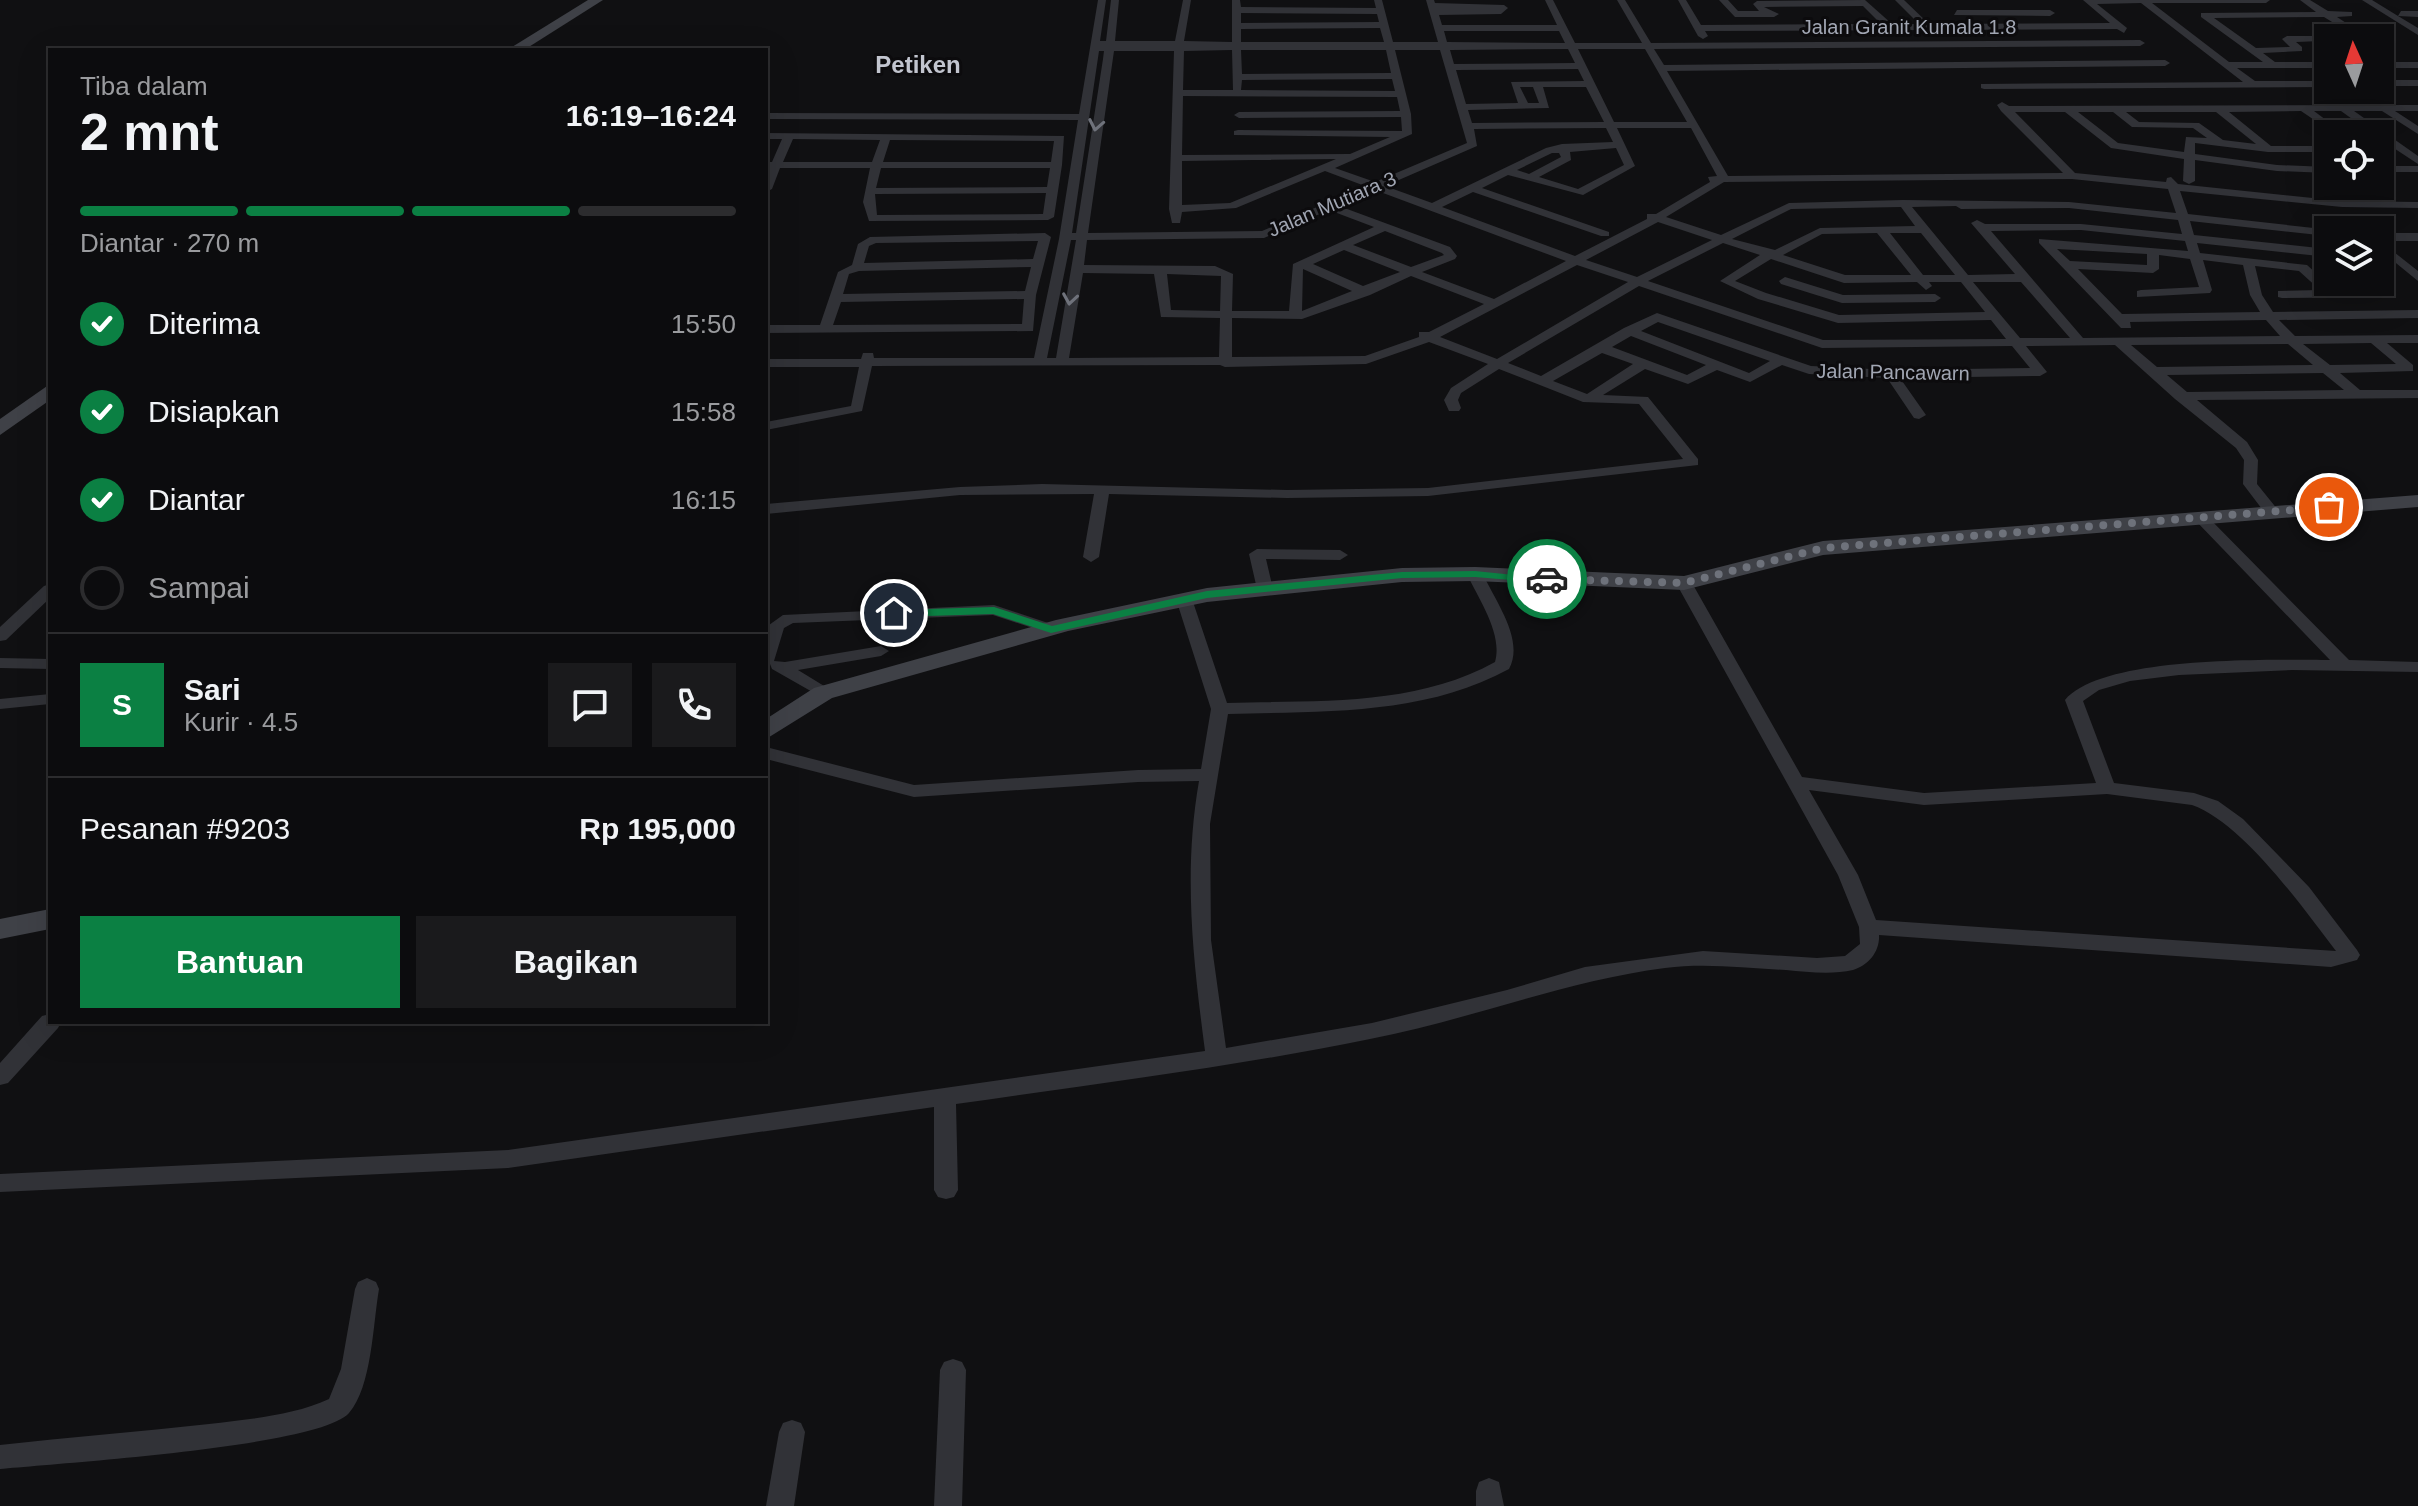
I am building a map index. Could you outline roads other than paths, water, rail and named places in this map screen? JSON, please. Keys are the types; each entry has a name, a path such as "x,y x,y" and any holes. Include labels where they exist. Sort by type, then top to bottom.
{"main road":[{"path":"517,48 597,0"},
{"path":"0,429 48,392"},
{"path":"768,730 823,693 1051,629 1184,599 1402,575 1475,574 1574,581 1684,583 1823,548 2270,510 2418,501"},
{"path":"0,929 48,919"}],"street":[{"path":"1040,357 1065,237 1102,0"},
{"path":"1063,358 1082,236 1085,192 1111,47 1115,0"},
{"path":"1177,236 1179,46 1187,0"},
{"path":"1507,171 1583,192 1629,169 1629,161 1619,145 1613,125 1549,0"},
{"path":"1609,0 1641,60"},
{"path":"1621,0 1660,68 1702,162"},
{"path":"1682,0 1709,46"},
{"path":"1723,0 1735,14 1836,12 1825,1"},
{"path":"1899,0 2068,174"},
{"path":"2033,0 2067,27"},
{"path":"2087,0 2265,0 2314,33"},
{"path":"2087,0 2268,149"},
{"path":"2142,0 2252,84"},
{"path":"2183,0 2273,65"},
{"path":"2304,0 2342,24"},
{"path":"2366,0 2418,32"},
{"path":"2378,0 2418,24"},
{"path":"1825,1 1866,4 1889,27"},
{"path":"1243,158 1238,133 1236,5 1379,5 1406,114 1407,134"},
{"path":"1432,6 1504,8 1501,11 1432,6"},
{"path":"1432,6 1469,126 1687,125"},
{"path":"1970,27 1953,10 2050,13"},
{"path":"2204,15 2349,14"},
{"path":"2401,14 2418,14"},
{"path":"1237,26 1385,25"},
{"name":"Jalan Granit Kumala 1.8","path":"1698,28 2119,26"},
{"path":"2220,27 2287,26"},
{"path":"1438,28 1563,28"},
{"path":"2254,51 2299,49 2287,39 2314,40"},
{"path":"1094,46 1389,50 1443,45 2140,43"},
{"path":"2394,57 2404,64"},
{"path":"1660,68 2165,63"},
{"path":"2394,64 2418,65"},
{"path":"2226,65 2314,65"},
{"path":"1449,67 1582,66"},
{"path":"1649,73 1722,177"},
{"path":"1238,77 1396,76"},
{"path":"1462,107 1545,106 1536,83"},
{"path":"2394,83 2418,83"},
{"path":"1524,106 1514,84 1591,84"},
{"path":"1984,86 2314,84"},
{"path":"1179,93 1400,94"},
{"path":"2303,108 2319,120"},
{"path":"2343,108 2418,161"},
{"path":"2384,108 2418,131"},
{"path":"2005,109 2418,108"},
{"path":"2068,109 2113,145 2277,168 2314,169"},
{"path":"2116,109 2136,125 2195,125 2221,143"},
{"path":"1239,115 1406,114"},
{"path":"768,116 1082,117"},
{"name":"Jalan Mutiara 3","path":"1065,237 1260,235 1473,144 1469,126"},
{"path":"1238,133 1407,134"},
{"path":"1175,209 1232,206 1407,134"},
{"path":"768,136 1060,138 1048,217 873,219 869,217 870,191 886,137"},
{"path":"771,165 789,136"},
{"path":"2189,181 2190,139 2268,149 2314,149"},
{"path":"1433,207 1562,147 1619,145"},
{"path":"1530,178 1567,158 1562,147"},
{"path":"2394,149 2418,149"},
{"path":"1178,158 1357,155"},
{"path":"771,165 1057,165"},
{"path":"1326,168 1569,258 1822,344 2418,339"},
{"path":"2394,169 2418,169"},
{"path":"1569,258 1605,234 1650,216 1706,179 1707,174 1722,177 2068,174 2172,182 2342,204 2418,202"},
{"path":"1935,175 2080,342"},
{"path":"1225,359 1357,355 1385,347 1569,258 1722,177"},
{"path":"2172,182 2189,181 2337,198 2418,202"},
{"path":"2141,294 2206,291 2172,182"},
{"path":"1472,188 1605,234"},
{"path":"870,191 1053,190"},
{"path":"1903,203 2018,343"},
{"path":"1454,408 1451,400 1456,391 1499,363 1638,281 1721,237 1794,205 2069,205 2314,231"},
{"path":"1160,270 1163,313 1295,316 1366,292 1451,256 1451,253 1328,206"},
{"path":"1650,216 1844,279 2026,278"},
{"path":"1295,316 1294,270 1384,227"},
{"path":"2030,227 2141,341"},
{"path":"1981,228 2081,227 2314,251"},
{"path":"1880,229 1950,317"},
{"path":"1924,229 1820,231 1726,281 1762,296 1838,319 1994,316"},
{"path":"768,329 1028,328 1030,295 1045,237 889,238 864,244 857,267"},
{"path":"2394,237 2418,237"},
{"path":"2047,245 2097,245 2303,268 2314,278"},
{"path":"1344,246 1487,299"},
{"path":"2068,265 2113,264 2153,269 2153,251"},
{"path":"2396,259 2418,259"},
{"path":"2396,259 2418,277"},
{"path":"2248,262 2255,295 2268,316 2291,340 2357,394"},
{"path":"825,330 844,272 857,267 1038,263"},
{"path":"2113,264 2165,318"},
{"path":"1304,265 1366,292"},
{"path":"1704,333 1809,266"},
{"path":"1075,269 1223,271 1227,274 1225,359"},
{"path":"1785,281 1842,299 1935,298"},
{"path":"2282,294 2314,294"},
{"path":"834,298 1030,295"},
{"path":"2387,296 2414,314"},
{"path":"768,356 811,359 1040,357 1366,360 1430,337 1487,299"},
{"path":"2119,318 2414,314"},
{"name":"Jalan Pancawarn","path":"1542,381 1657,317 1779,361 1819,372 2040,372 2018,343"},
{"path":"1629,331 1750,378 1779,361"},
{"path":"768,509 960,491 1102,490 1326,495 1428,492 1693,462 1643,400 1588,399 1416,332"},
{"path":"2153,371 2408,368 2374,339"},
{"path":"2118,341 2242,445 2251,460 2250,484 2270,510"},
{"path":"1880,345 1919,415"},
{"path":"1601,348 1688,380 1717,365"},
{"path":"768,363 811,359"},
{"path":"768,426 857,408 867,359"},
{"path":"1588,399 1643,364"},
{"path":"2283,370 2307,394"},
{"path":"2180,396 2418,394"},
{"path":"1091,557 1102,490"},
{"path":"2200,517 2342,662"},
{"path":"1265,589 1257,554 1340,555"},
{"path":"1220,709 1434,694 1493,673 1503,665 1507,650 1475,574"},
{"path":"0,1183 508,1159 1217,1058 1372,1031 1508,998 1585,974 1665,961 1703,958 1817,965 1850,963 1870,947 1869,927 1848,875 1684,583"},
{"path":"0,636 48,591"},
{"path":"1184,599 1220,709 1201,824 1201,940 1217,1058"},
{"path":"768,654 777,625 789,618 994,610 1051,629"},
{"path":"784,667 881,651"},
{"path":"768,662 784,667 823,693"},
{"path":"2107,788 2074,700 2086,688 2123,678 2219,667 2342,662 2418,667"},
{"path":"0,663 48,664"},
{"path":"0,704 48,699"},
{"path":"768,754 914,791 1138,776 1211,775"},
{"path":"1795,782 1877,795 1954,800 2107,788 2177,795 2220,811 2302,892 2348,949 2349,957 2331,960 2203,953 1869,927"},
{"path":"0,1077 48,1024"},
{"path":"945,1099 946,1190"},
{"path":"0,1457 185,1439 325,1416 346,1395 367,1289"},
{"path":"948,1506 953,1370"},
{"path":"780,1506 792,1432"}],"district":[{"name":"Petiken","path":"918,65"}]}
